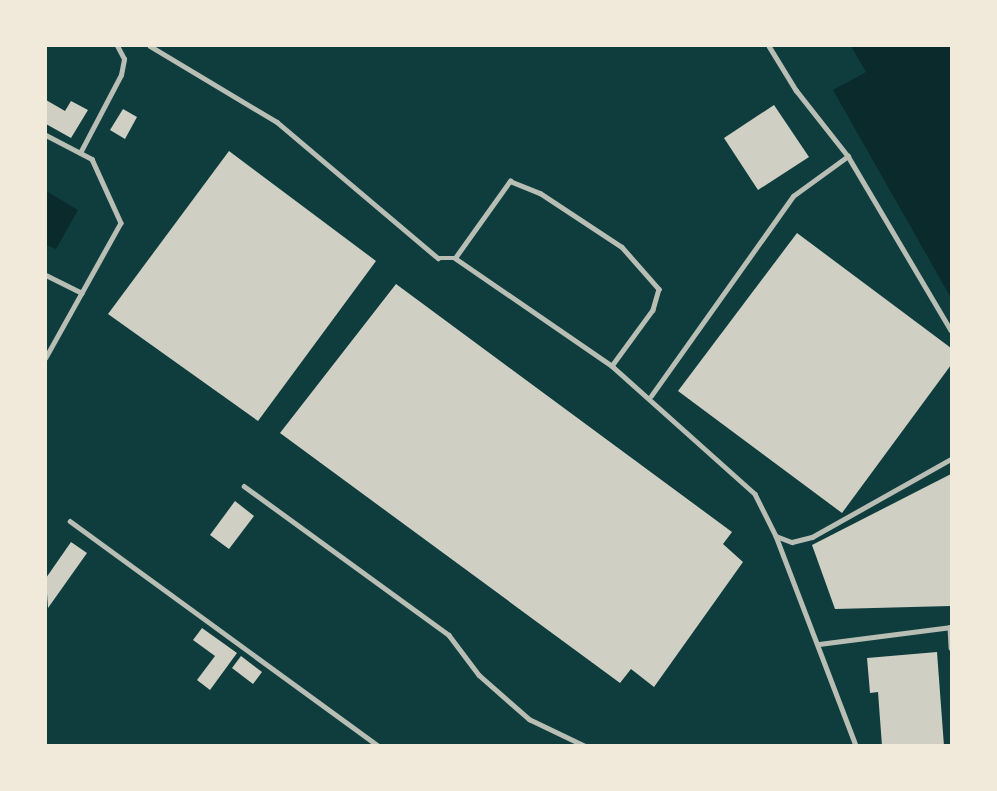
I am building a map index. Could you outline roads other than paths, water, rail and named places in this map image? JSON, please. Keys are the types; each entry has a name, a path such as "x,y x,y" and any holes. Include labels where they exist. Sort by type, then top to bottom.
{"lane":[{"path":"80,153 121,75 124,59 117,46"},
{"path":"150,46 277,122 438,258 455,258 612,366 650,396 755,494 776,536 856,746"},
{"path":"769,46 796,90 848,156 951,330"},
{"path":"46,135 92,159 121,223 46,358"},
{"path":"650,396 793,196 848,156"},
{"path":"455,258 510,181 540,193 622,247 659,289 653,310 612,366"},
{"path":"46,275 82,293"},
{"path":"776,536 792,542 812,537 951,459"},
{"path":"244,486 450,635 479,675 528,719 585,746"},
{"path":"70,521 379,746"},
{"path":"818,644 951,627 951,648"}],"water":[{"path":"851,46 951,46 951,298 833,90 866,72"},
{"path":"46,191 78,210 56,249 46,245"}]}
